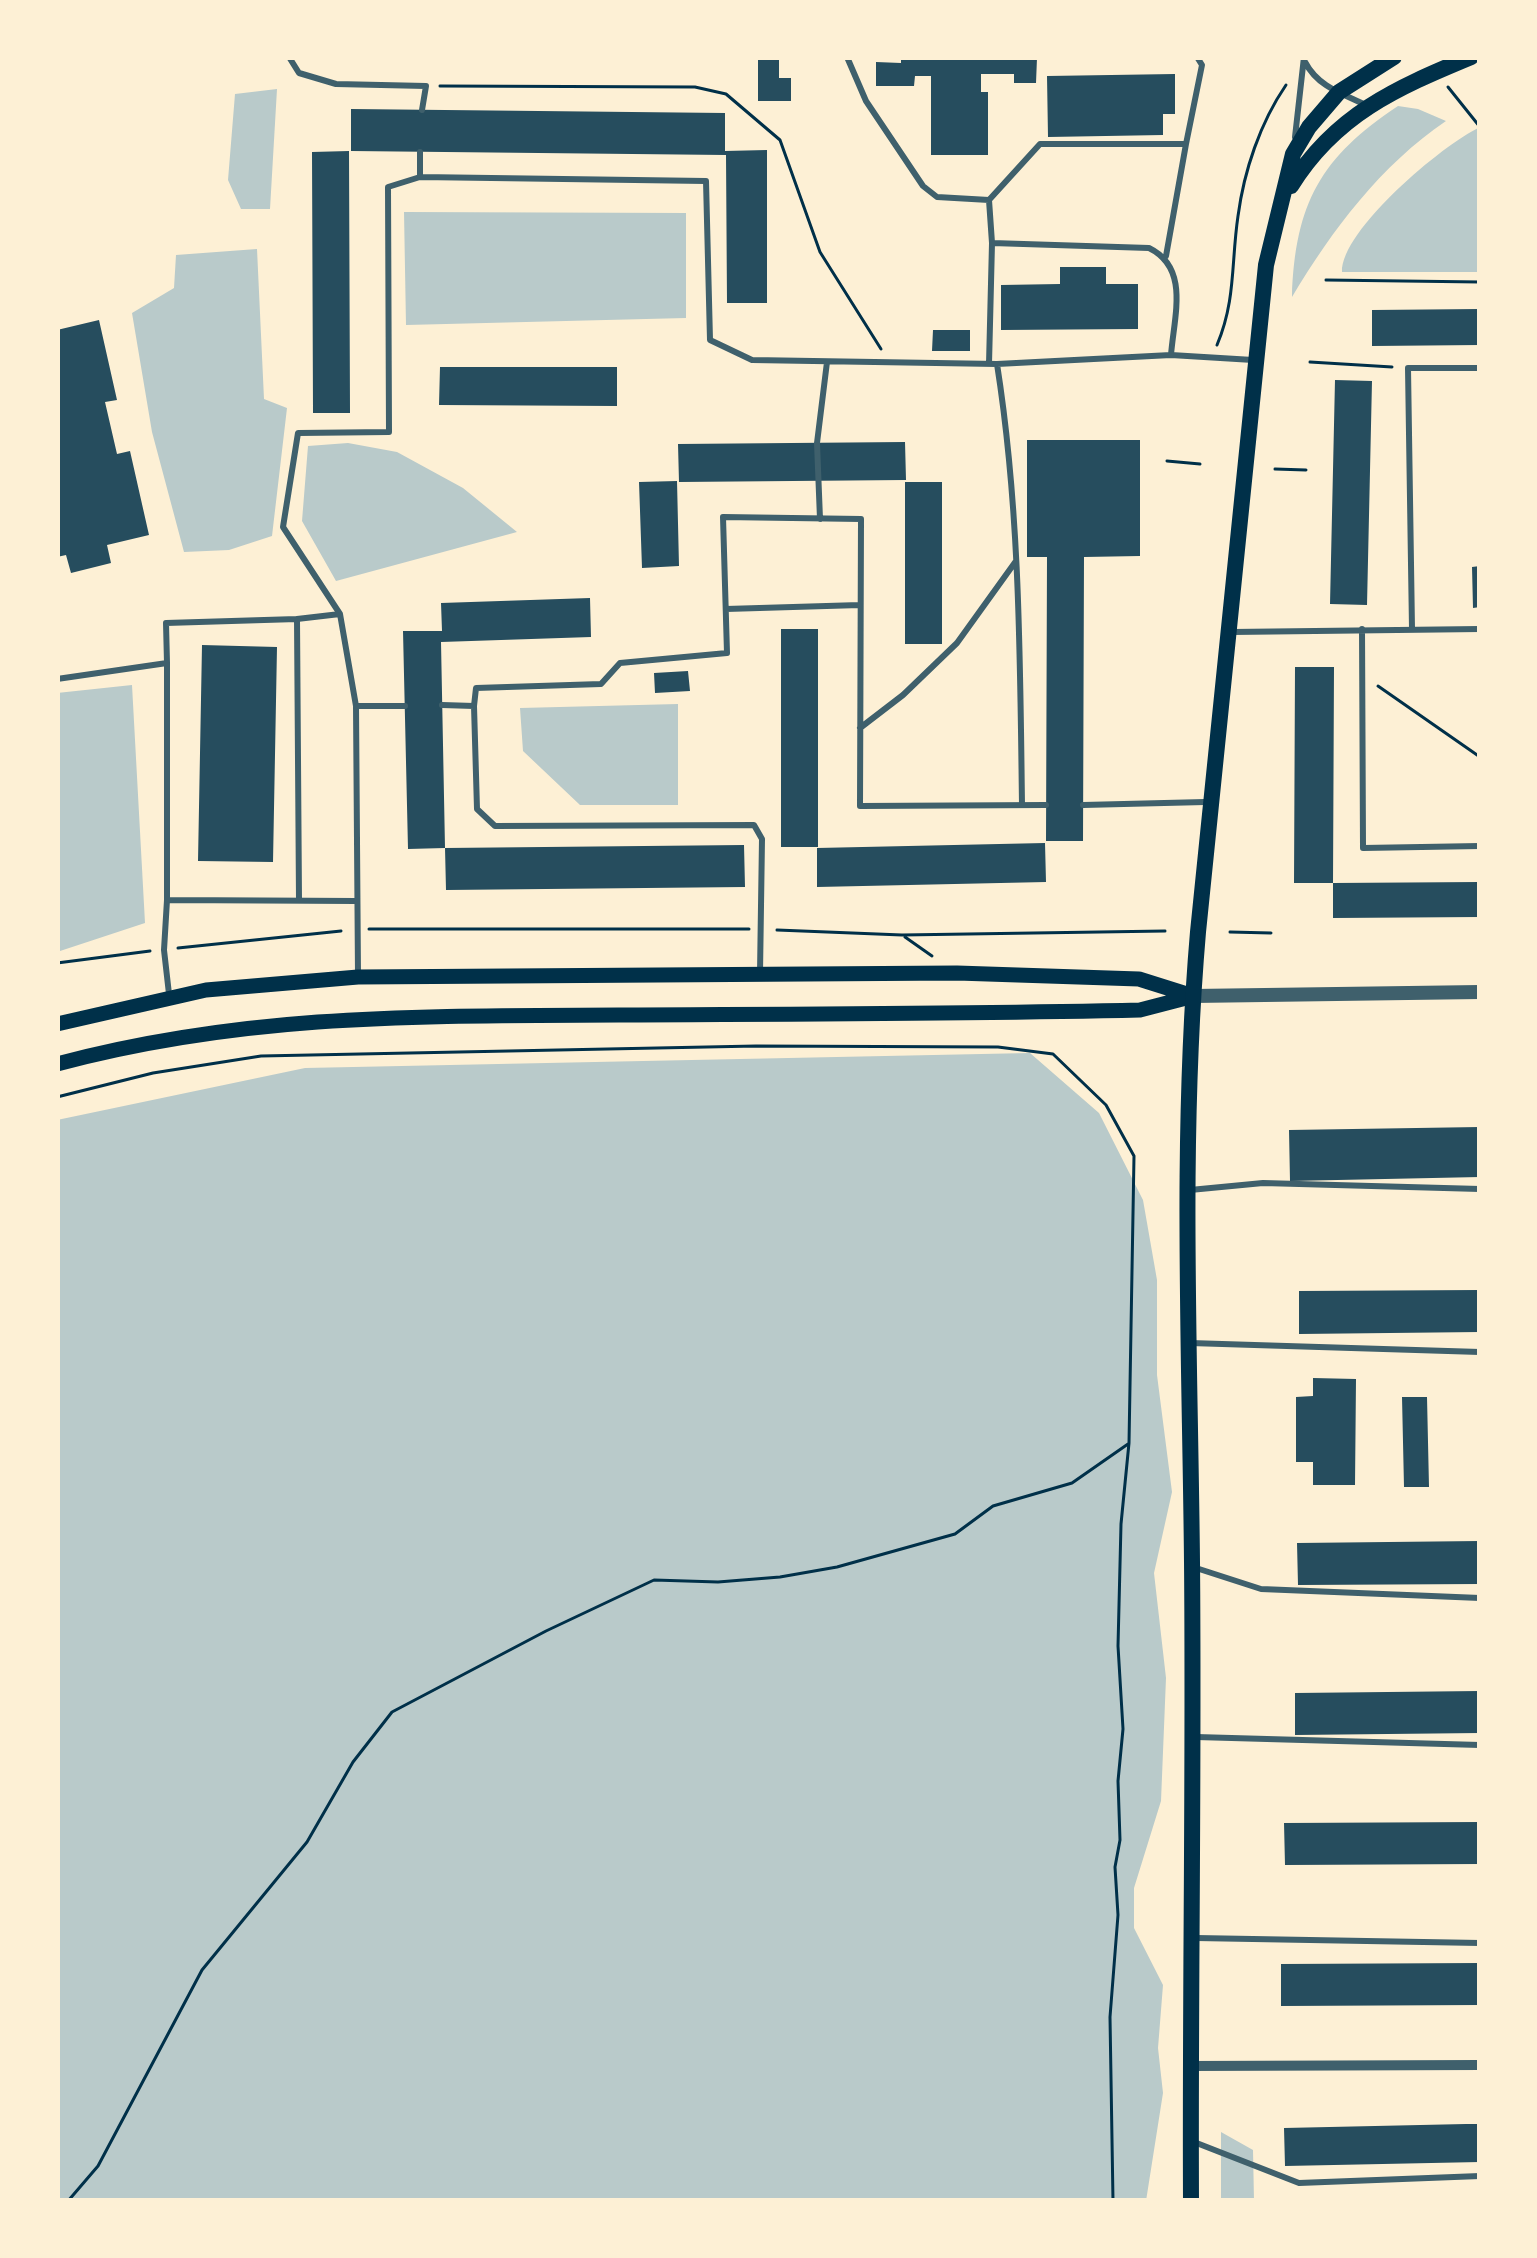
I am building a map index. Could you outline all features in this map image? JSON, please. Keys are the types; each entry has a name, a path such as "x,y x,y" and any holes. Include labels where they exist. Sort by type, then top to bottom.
{"main road":[{"path":"1190,2201 1190,1190 1193,996 1210,802 1266,265 1281,202 1293,154 1309,127 1339,92 1394,57"},
{"path":"1281,202 1312,152 1367,105 1471,57"},
{"path":"57,1024 170,997 283,981 358,977 957,973 1138,979 1193,996"},
{"path":"57,1064 116,1048 222,1030 362,1016 1116,1011 1140,1010 1193,996"}],"street":[{"path":"1193,996 1480,992"},
{"path":"1191,2066 1480,2065"}],"lane":[{"path":"289,57 299,74 336,84 427,86 422,110"},
{"path":"847,57 866,101 923,187 937,197 989,200"},
{"path":"1166,256 1202,64 1197,57"},
{"path":"1304,58 1312,75 1367,105"},
{"path":"1293,154 1304,58"},
{"path":"1022,805 1018,558 1008,432 993,364 989,200 1040,144 1186,144"},
{"path":"420,152 420,177"},
{"path":"358,977 356,706 340,614 283,527 298,433 389,432 388,187 420,177 706,181 710,340 752,360 993,364 1171,356 1256,360"},
{"path":"992,243 1149,248 1166,256 1177,277 1171,356"},
{"path":"820,519 817,443 826,362"},
{"path":"1412,628 1408,368 1480,368"},
{"path":"760,974 762,838 754,825 495,826 477,809 476,688 601,683 620,663 727,653 723,517 861,520 860,806 1046,805"},
{"path":"860,728 957,643 1018,558"},
{"path":"726,609 860,605"},
{"path":"170,997 164,950 166,623 340,614"},
{"path":"297,619 299,900"},
{"path":"1361,629 1364,848 1480,847"},
{"path":"1229,632 1480,629"},
{"path":"57,679 167,663"},
{"path":"442,705 474,706"},
{"path":"356,706 405,706"},
{"path":"1083,805 1210,802"},
{"path":"166,900 356,901"},
{"path":"1190,1190 1263,1183 1480,1189"},
{"path":"1189,1343 1480,1352"},
{"path":"1192,1567 1261,1589 1480,1598"},
{"path":"1191,1737 1480,1745"},
{"path":"1191,1938 1480,1943"},
{"path":"1190,2140 1299,2182 1480,2176"}],"path":[{"path":"1211,358 1230,314 1238,214 1264,117 1304,58"},
{"path":"1436,72 1480,128"},
{"path":"427,86 695,87 726,94 780,140 820,252 889,362"},
{"path":"1326,280 1480,282"},
{"path":"1310,362 1408,368"},
{"path":"1167,460 1200,464"},
{"path":"1275,469 1306,470"},
{"path":"1362,675 1480,757"},
{"path":"57,963 358,929 760,929 902,935 1165,931"},
{"path":"1230,932 1271,932"},
{"path":"57,1097 153,1072 261,1056 755,1046 998,1047 1053,1054 1106,1105 1134,1156 1129,1443 1121,1524 1118,1646 1123,1729 1120,1840 1114,1867 1118,1915 1110,2017 1113,2201"},
{"path":"68,2201 98,2166 202,1970 307,1842 353,1762 392,1712 546,1630 654,1580 780,1577 837,1567 955,1534 993,1506 1072,1484 1129,1443"}],"shaded area":[{"path":"277,89 270,209 241,209 228,180 235,94"},
{"path":"1398,106 1446,121 1379,178 1324,247 1292,297 1299,235 1317,185 1349,144"},
{"path":"1480,127 1480,272 1342,272 1346,254 1375,212 1442,151"},
{"path":"404,212 686,213 686,318 406,325"},
{"path":"257,249 264,399 287,408 272,536 229,550 184,552 152,432 132,313 174,288 176,255"},
{"path":"348,443 397,452 463,488 517,532 336,581 302,521 308,446"},
{"path":"132,685 145,923 57,952 57,693"},
{"path":"678,704 678,805 580,805 523,751 520,708"},
{"path":"1030,1053 1099,1113 1143,1200 1157,1280 1157,1375 1172,1492 1154,1573 1166,1678 1161,1801 1134,1888 1134,1928 1163,1985 1158,2048 1163,2093 1146,2201 57,2201 57,1120 305,1068"},
{"path":"1221,2132 1253,2150 1254,2201 1221,2201"}],"building":[{"path":"758,57 779,57 779,78 791,78 791,101 758,101"},
{"path":"901,57 1037,58 1036,83 1014,83 1014,74 981,74 981,92 988,92 988,155 931,155 931,76 915,76 914,86 876,86 876,62 901,63"},
{"path":"1175,74 1175,114 1163,114 1163,135 1048,137 1047,76"},
{"path":"351,109 725,113 725,151 767,150 767,303 727,303 726,155 351,151"},
{"path":"349,151 350,413 313,413 312,152"},
{"path":"1060,267 1106,267 1106,284 1138,284 1138,329 1001,330 1001,285 1060,284"},
{"path":"1480,309 1480,345 1372,346 1372,310"},
{"path":"99,320 117,400 105,402 117,454 130,451 149,535 107,545 111,563 71,573 66,555 57,557 57,330"},
{"path":"933,330 970,330 970,351 932,351"},
{"path":"440,367 617,367 617,406 439,405"},
{"path":"1335,380 1372,381 1367,605 1330,604"},
{"path":"1027,440 1140,440 1140,556 1084,557 1083,841 1046,841 1047,557 1027,557"},
{"path":"905,442 906,480 679,482 678,444"},
{"path":"677,481 679,566 642,568 639,482"},
{"path":"905,482 942,482 942,644 905,644"},
{"path":"1480,566 1480,607 1473,608 1472,567"},
{"path":"590,598 591,637 441,642 445,848 408,849 403,631 442,631 441,603"},
{"path":"781,629 818,629 818,847 781,847"},
{"path":"202,645 277,647 273,862 198,861"},
{"path":"1295,667 1334,667 1333,883 1294,883"},
{"path":"688,671 690,691 655,693 654,673"},
{"path":"1045,843 1046,882 817,887 817,848"},
{"path":"744,845 745,887 446,890 445,848"},
{"path":"1480,882 1480,917 1333,918 1333,883"},
{"path":"1480,1127 1480,1177 1290,1181 1289,1130"},
{"path":"1480,1290 1480,1332 1299,1334 1299,1291"},
{"path":"1313,1378 1356,1379 1355,1485 1313,1485 1313,1462 1296,1462 1296,1397 1313,1396"},
{"path":"1402,1397 1427,1397 1429,1487 1404,1487"},
{"path":"1480,1541 1480,1584 1298,1585 1297,1543"},
{"path":"1480,1691 1480,1733 1295,1735 1295,1693"},
{"path":"1480,1822 1480,1864 1285,1865 1284,1823"},
{"path":"1480,1963 1480,2005 1281,2006 1281,1964"},
{"path":"1480,2124 1480,2162 1285,2166 1284,2128"}]}
